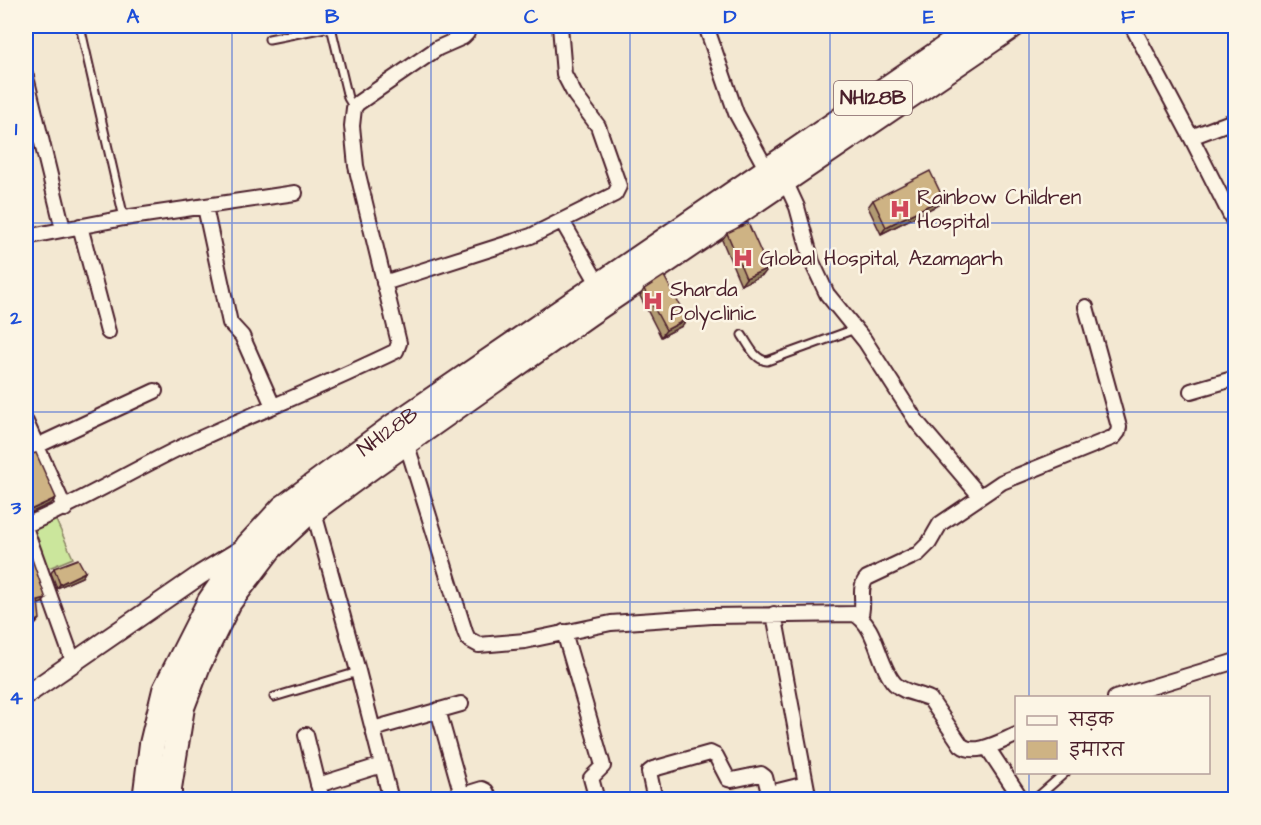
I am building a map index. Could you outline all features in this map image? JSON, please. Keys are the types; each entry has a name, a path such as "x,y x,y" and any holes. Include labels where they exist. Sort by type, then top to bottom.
{"highway":[{"name":"NH128B","path":"145,800 152,744 165,690 210,601 259,547 283,508 394,426 598,285 776,175 978,26"},
{"path":"169,800 183,707 198,665 259,547 588,314 776,175 1012,26"}],"street":[{"path":"73,661 26,528 174,451 396,351 399,343 356,166 352,126 354,108 438,48 463,37 467,33 468,26"},
{"path":"384,283 521,239 615,194 619,186 598,126 575,95 564,74 560,26"},
{"path":"706,26 736,113 797,207 812,262 822,286 832,302 855,328 917,422 980,496"},
{"path":"1132,26 1236,226"},
{"path":"26,77 63,229"},
{"path":"1191,137 1236,120"},
{"path":"26,237 124,218 295,193"},
{"path":"205,207 230,323 242,336 273,406"},
{"path":"562,221 598,285"},
{"path":"80,226 108,332"},
{"path":"860,617 864,606 863,582 918,554 929,543 940,524 1014,476 1114,437 1118,432 1119,427 1086,307"},
{"path":"1191,391 1236,378"},
{"path":"31,449 155,391"},
{"path":"26,422 31,449 65,509"},
{"path":"406,442 468,639 479,645 519,642 611,623 712,616 846,614 860,617 865,623 897,686 902,690 930,699 966,749 987,747 1015,736"},
{"path":"313,509 358,671 390,800"},
{"path":"26,695 200,575 259,547"},
{"path":"774,614 809,800"},
{"path":"564,632 603,766 591,778 597,800"},
{"path":"1122,696 1236,661"},
{"path":"373,729 461,704"},
{"path":"438,710 462,795"},
{"path":"306,735 322,800"},
{"path":"987,747 1022,800"},
{"path":"655,800 649,772 710,753 716,756 728,779 761,774 765,777 768,789 774,792 806,784"},
{"path":"318,785 382,765"},
{"path":"446,800 482,789 486,791 490,800"}],"lane":[{"path":"80,26 124,218"},
{"path":"269,39 325,28 332,31 348,98 354,108"},
{"path":"742,335 757,357 762,361 767,361 855,328"},
{"path":"274,697 358,671"},
{"path":"1034,800 1064,774"}],"green space":[{"path":"55,518 73,558 44,570 29,529"}],"building":[{"path":"930,171 943,198 886,227 873,200"},
{"path":"748,223 768,268 746,278 727,233"},
{"path":"664,276 687,319 666,330 644,289"},
{"path":"36,453 56,498 26,512 26,454"},
{"path":"26,542 46,599 38,601 40,619 26,628"},
{"path":"78,559 85,572 60,584 54,568"}],"place":[{"name":"Rainbow Children Hospital","path":"900,209"},
{"name":"Global Hospital, Azamgarh","path":"743,258"},
{"name":"Sharda Polyclinic","path":"653,301"}]}
